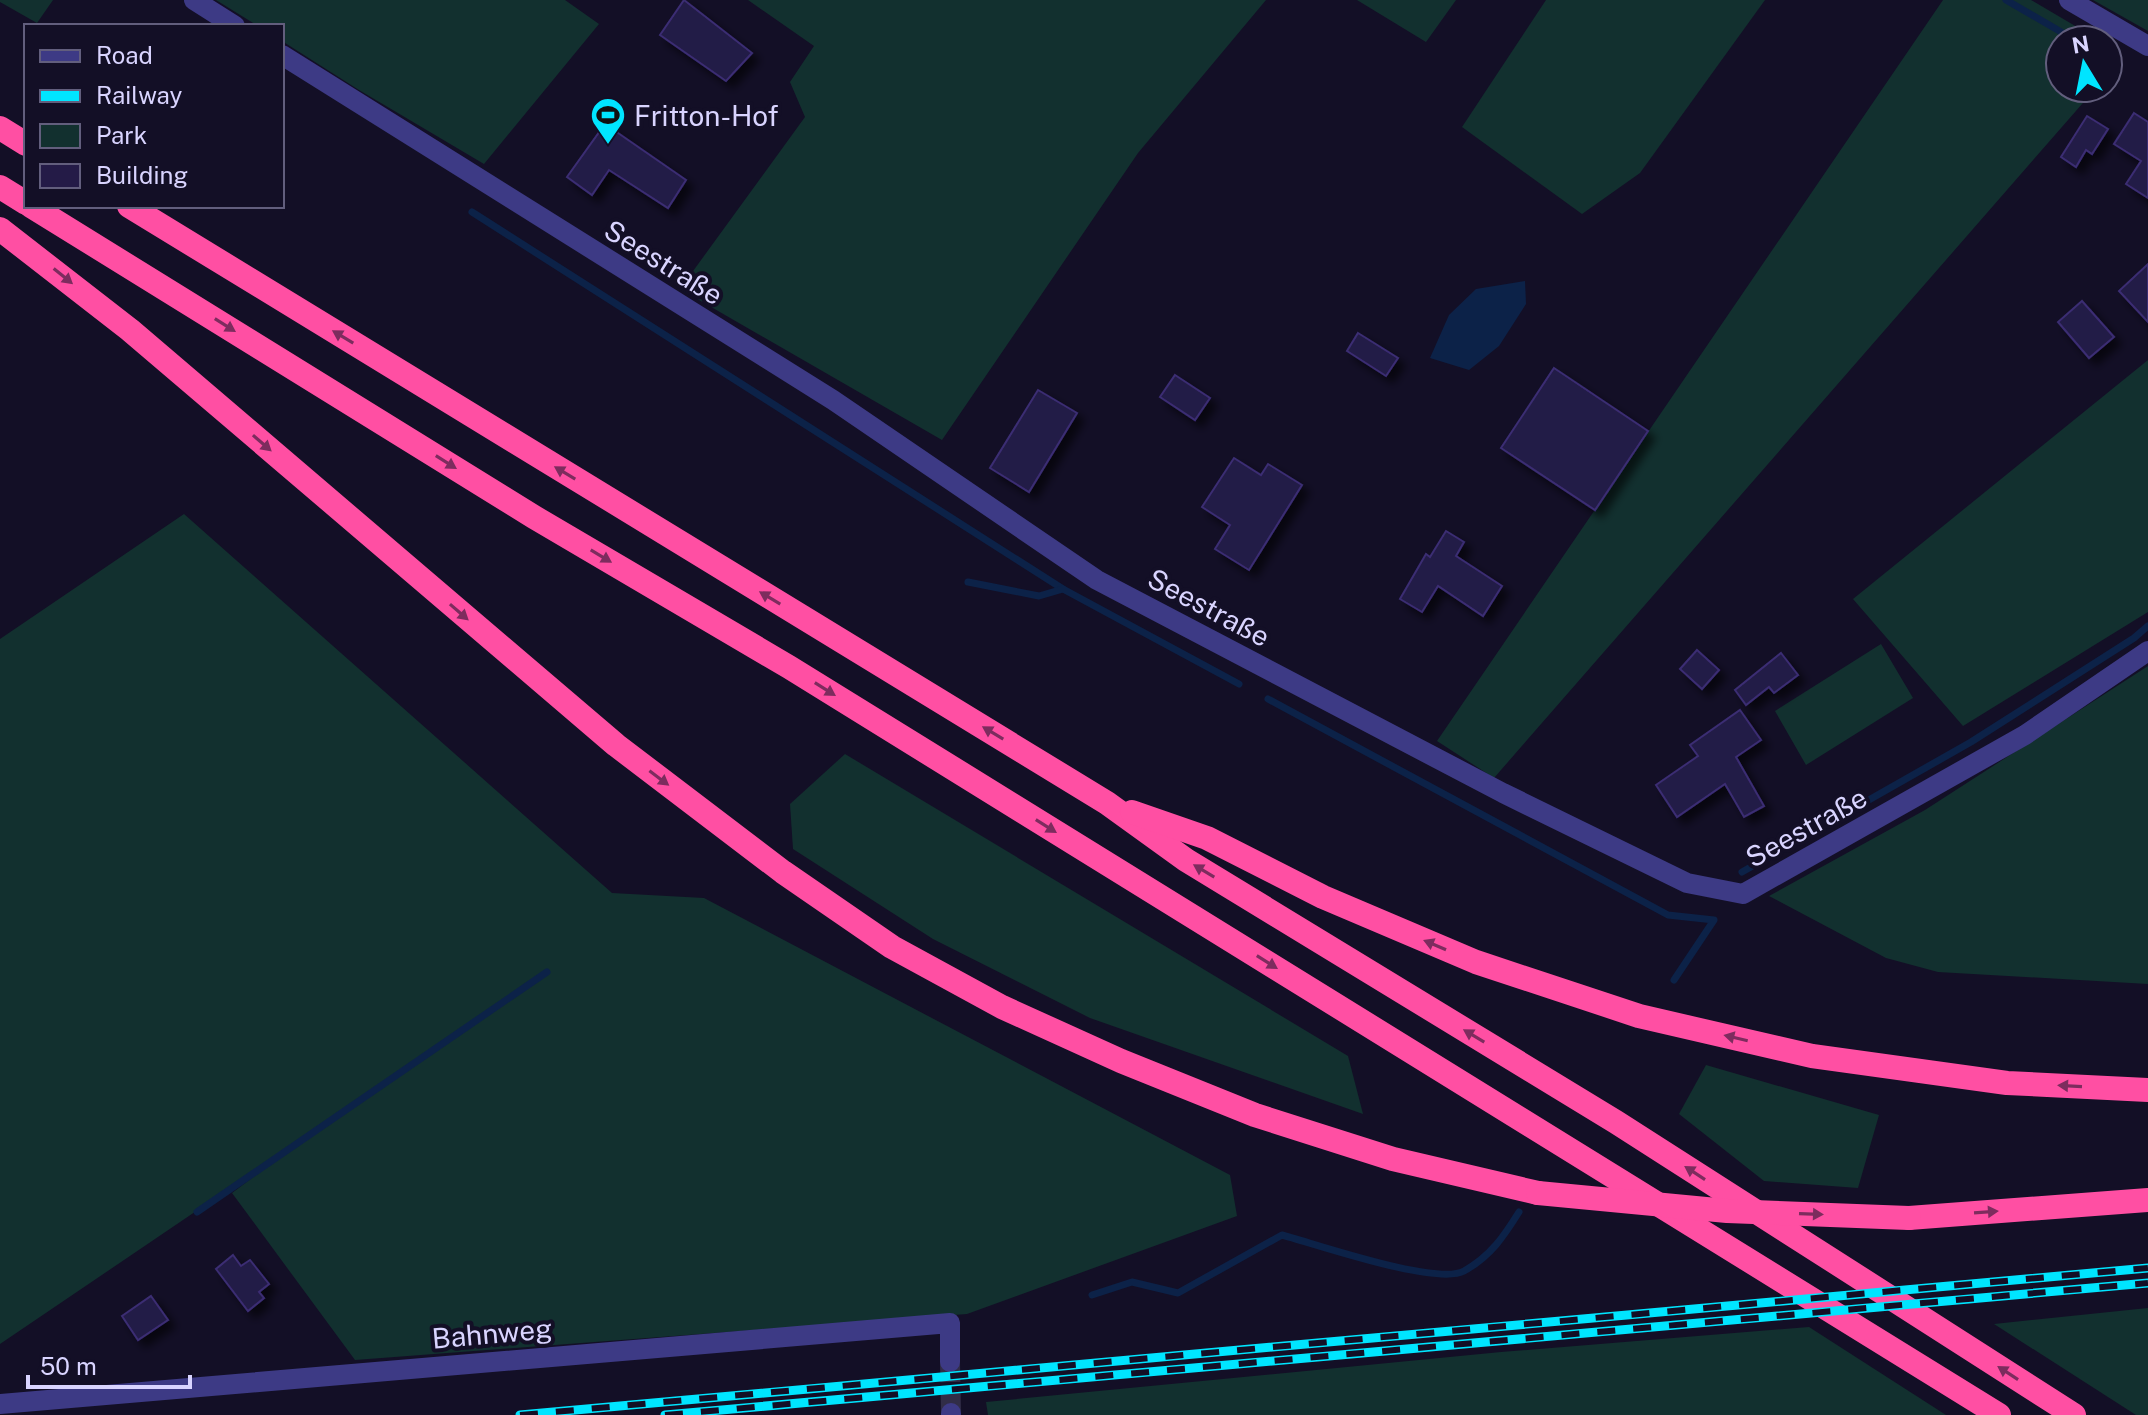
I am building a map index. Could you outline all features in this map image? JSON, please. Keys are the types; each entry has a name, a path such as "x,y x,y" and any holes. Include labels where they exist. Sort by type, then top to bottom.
{"highway":[{"path":"0,128 24,143"},
{"path":"0,187 24,202"},
{"path":"34,208 534,517 789,667 1999,1415"},
{"path":"132,208 1107,803 1186,860 1616,1122 2074,1415"},
{"path":"0,229 130,330 616,745 783,872 892,947 1015,1013 1121,1061 1255,1115 1393,1159 1538,1193 1727,1211 1909,1218 2148,1200"},
{"path":"1107,803 1207,838 1323,897 1476,962 1639,1016 1812,1056 2007,1083 2148,1090"}],"street":[{"path":"194,0 232,24"},
{"path":"2069,0 2148,46"},
{"name":"Seestraße","path":"284,56 833,400 1097,580 1503,793 1687,883 1743,894 2025,735 2148,651"},
{"name":"Bahnweg","path":"0,1404 950,1323 950,1362"}],"green space":[{"path":"0,0 53,0 37,23"},
{"path":"216,0 565,0 599,24 484,164 284,42 284,24 255,24"},
{"path":"748,0 1266,0 1138,153 942,440 680,289 805,117 790,82 814,46"},
{"path":"1357,0 1456,0 1426,42"},
{"path":"1546,0 1765,0 1640,173 1582,214 1462,127"},
{"path":"1943,0 2031,0 2072,24 2044,24 2044,104 2082,104 1494,778 1437,741"},
{"path":"2093,0 2148,0 2148,31"},
{"path":"2148,360 2148,612 1963,726 1853,599"},
{"path":"184,514 612,893 704,898 1230,1175 1237,1216 967,1314 355,1360 232,1193 313,1132 0,1344 0,639"},
{"path":"1881,644 1913,698 1806,765 1775,711"},
{"path":"2148,666 2148,984 1938,972 1886,958 1769,896 1925,810"},
{"path":"845,754 1348,1056 1363,1114 1090,1018 933,939 793,849 790,804"},
{"path":"1706,1065 1879,1115 1858,1188 1764,1181 1679,1114"},
{"path":"2148,1308 2148,1415 2136,1415 1994,1324"},
{"path":"1809,1327 1946,1415 988,1415 986,1402 1501,1352"}],"water":[{"path":"1525,281 1526,304 1499,346 1469,370 1430,358 1449,315 1476,289"}],"building":[{"path":"684,0 752,53 726,81 660,35"},
{"path":"2134,113 2148,122 2148,198 2126,184 2141,161 2114,144"},
{"path":"2087,116 2108,129 2092,154 2086,150 2076,167 2061,157"},
{"path":"605,124 686,180 668,208 609,170 592,195 567,177"},
{"path":"2148,264 2148,322 2119,291"},
{"path":"2082,301 2114,337 2089,358 2058,322"},
{"path":"1358,333 1398,358 1386,376 1347,351"},
{"path":"1554,368 1648,431 1595,510 1501,448"},
{"path":"1175,375 1210,398 1195,420 1160,397"},
{"path":"1038,390 1077,413 1029,492 990,468"},
{"path":"1234,458 1261,475 1268,464 1302,485 1249,570 1215,549 1230,525 1202,507"},
{"path":"1446,531 1464,542 1456,556 1502,586 1483,616 1438,586 1422,612 1400,599 1426,554 1430,557"},
{"path":"1697,650 1719,670 1702,689 1680,669"},
{"path":"1781,653 1798,675 1774,693 1769,687 1746,705 1735,690"},
{"path":"1740,710 1761,740 1736,757 1764,806 1744,817 1725,784 1677,817 1656,785 1698,756 1690,745"},
{"path":"233,1255 241,1266 250,1260 269,1284 259,1292 264,1298 248,1311 216,1269"},
{"path":"151,1296 168,1320 138,1340 122,1316"}],"waterway":[{"path":"2006,0 2047,24"},
{"path":"472,212 1063,589"},
{"path":"968,582 1039,596 1063,589 1239,684"},
{"path":"1742,872 1971,742 2148,626"},
{"path":"1268,699 1668,915 1714,920 1674,980"},
{"path":"197,1212 547,972"},
{"path":"1092,1295 1132,1282 1178,1293 1282,1235 1404,1269 1450,1274 1464,1271 1482,1259 1519,1212"}],"tunnel":[{"path":"950,1362 951,1413"}],"railway":[{"path":"520,1415 2148,1268"},
{"path":"665,1415 2148,1283"}],"place":[{"name":"Fritton-Hof","path":"608,146"}]}
